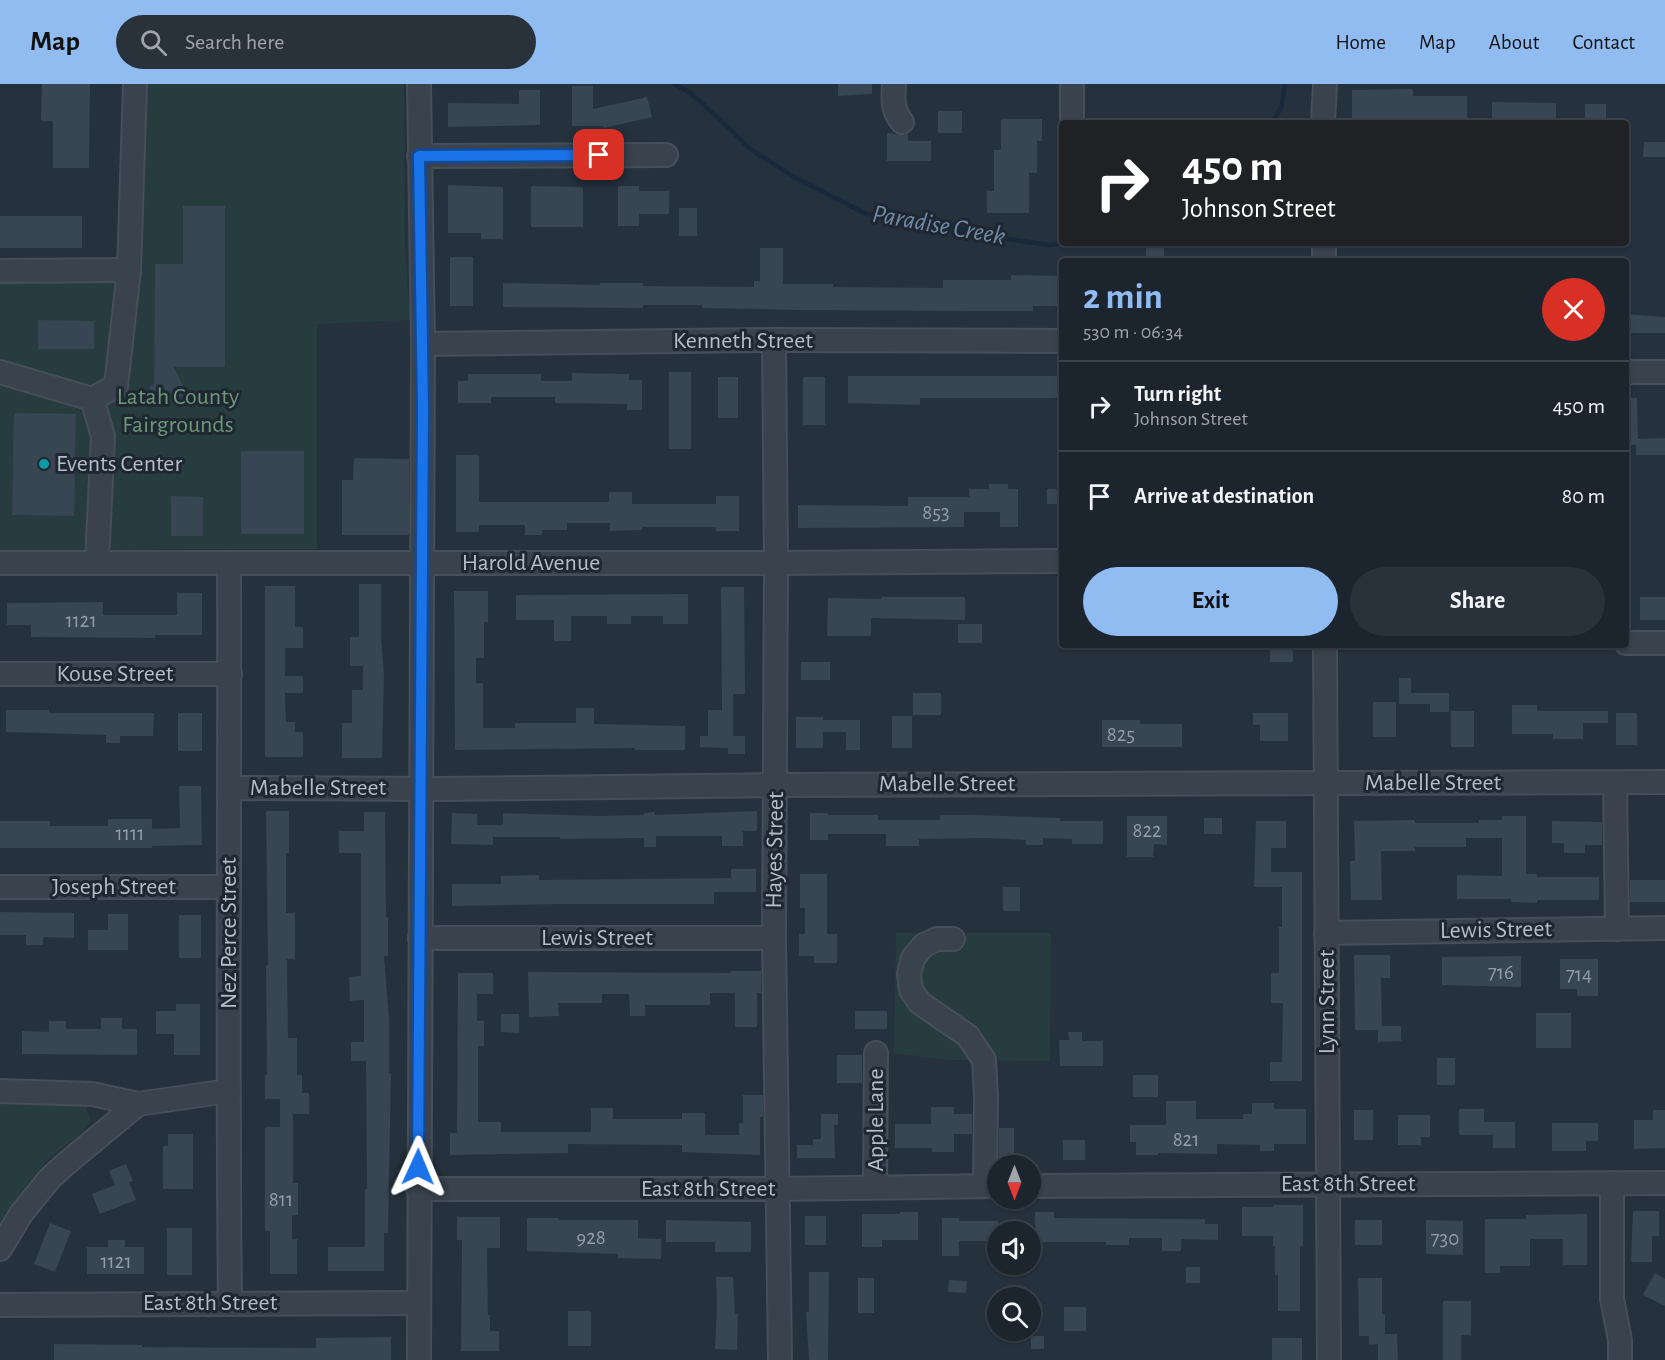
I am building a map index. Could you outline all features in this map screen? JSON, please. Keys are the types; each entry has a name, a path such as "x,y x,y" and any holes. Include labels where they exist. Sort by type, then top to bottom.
{"street":[{"path":"0,372 92,399 116,386 129,270 135,84"},
{"path":"419,84 423,344 419,1360"},
{"path":"894,84 893,99 896,115 902,122"},
{"path":"1072,84 1072,120"},
{"path":"1323,120 1325,84"},
{"path":"419,156 666,155"},
{"path":"0,271 129,270"},
{"name":"Kenneth Street","path":"423,344 774,340 1059,341"},
{"name":"Hayes Street","path":"774,340 776,563 774,938 780,1360"},
{"path":"1629,372 1665,372"},
{"path":"92,399 103,436 97,563"},
{"name":"Harold Avenue","path":"0,563 1059,561"},
{"name":"Nez Perce Street","path":"229,563 230,1303"},
{"path":"1629,643 1665,643"},
{"name":"Lynn Street","path":"1324,648 1329,1360"},
{"name":"Kouse Street","path":"0,674 230,674"},
{"name":"Mabelle Street","path":"230,788 1665,782"},
{"path":"1615,783 1617,929"},
{"name":"Joseph Street","path":"0,887 229,887"},
{"name":"Lewis Street","path":"1326,933 1665,928"},
{"name":"Lewis Street","path":"420,938 774,938"},
{"path":"953,939 937,939 924,945 913,958 909,974 911,990 920,1003 968,1036 984,1060 989,1155"},
{"name":"Apple Lane","path":"875,1187 876,1053"},
{"path":"0,1091 92,1094 138,1104 228,1091"},
{"path":"0,1249 21,1214 50,1178 138,1104"},
{"path":"1612,1183 1612,1299 1620,1340 1620,1360"},
{"name":"East 8th Street","path":"1041,1186 1665,1183"},
{"name":"East 8th Street","path":"418,1189 776,1189 987,1186"},
{"name":"East 8th Street","path":"0,1305 419,1303"}],"green space":[{"name":"Latah County Fairgrounds","path":"134,84 404,84 405,244 410,320 317,324 317,549 0,550 0,283 128,282"},
{"path":"896,933 1051,933 1050,1061 948,1060 894,1053"},
{"path":"0,1103 74,1104 86,1107 91,1121 77,1137 42,1166 0,1224"}],"building":[{"path":"42,84 90,84 89,168 53,168 53,121 41,121"},
{"path":"838,84 872,84 872,94 838,96"},
{"path":"572,86 593,86 593,109 647,97 652,117 604,128 603,126 572,126"},
{"path":"1413,89 1413,96 1467,96 1467,120 1352,120 1352,90"},
{"path":"519,90 540,90 540,125 448,127 448,103 519,104"},
{"path":"1492,102 1556,103 1556,120 1492,120"},
{"path":"1585,104 1606,104 1606,120 1585,120"},
{"path":"938,111 962,111 962,133 938,133"},
{"path":"1001,119 1042,119 1042,141 1037,141 1037,173 1029,173 1029,213 987,213 987,191 994,191 994,150 1001,150"},
{"path":"887,133 908,134 908,141 931,141 931,161 887,161"},
{"path":"1644,142 1665,142 1665,157 1643,157"},
{"path":"448,185 503,187 503,239 481,239 481,233 448,233"},
{"path":"531,186 583,187 583,227 531,227"},
{"path":"618,186 639,186 639,191 669,191 669,214 639,214 639,226 618,226"},
{"path":"183,206 225,206 225,367 174,367 187,394 159,407 149,387 154,385 155,264 183,264"},
{"path":"679,208 697,208 697,236 679,236"},
{"path":"0,216 82,216 82,248 0,248"},
{"path":"1146,246 1164,246 1164,258 1146,258"},
{"path":"760,248 783,248 783,284 943,288 943,280 1011,280 1011,275 1059,276 1059,306 1033,306 1033,311 798,310 702,308 702,305 643,305 643,308 503,307 503,283 600,285 600,283 643,283 643,286 754,287 754,281 760,281"},
{"path":"450,257 473,257 473,306 450,306"},
{"path":"1629,314 1665,317 1665,333 1629,333"},
{"path":"38,320 94,321 94,349 38,349"},
{"path":"669,372 691,372 691,449 669,449"},
{"path":"572,373 629,374 629,380 642,380 642,410 627,410 627,404 555,403 555,397 491,397 491,403 458,403 458,381 468,381 468,374 541,374 541,381 572,381"},
{"path":"848,376 1059,376 1059,398 920,398 920,405 848,403"},
{"path":"718,377 738,377 738,418 718,418"},
{"path":"803,377 825,377 825,425 803,425"},
{"path":"1629,398 1637,398 1638,439 1665,438 1665,455 1636,455 1636,445 1629,445"},
{"name":"Events Center","path":"14,413 76,414 74,516 12,515"},
{"path":"241,451 304,451 304,534 241,534"},
{"path":"456,455 479,455 479,502 609,502 609,492 632,492 632,504 716,504 716,496 739,496 739,531 716,531 716,527 642,527 642,530 610,531 610,523 567,523 567,530 542,530 542,535 525,535 525,525 479,525 479,532 456,532"},
{"path":"354,458 409,459 409,535 342,535 342,480 353,480"},
{"path":"989,484 1008,484 1008,489 1018,489 1018,527 1000,527 1000,512 964,512 964,527 798,528 798,505 908,506 908,497 969,497 969,489 989,489"},
{"path":"1047,489 1059,489 1059,504 1047,504"},
{"path":"171,496 203,497 203,536 171,536"},
{"path":"359,584 381,584 384,675 382,758 342,758 342,723 352,723 352,690 363,690 363,666 350,666 350,637 359,637"},
{"path":"265,586 295,586 295,627 303,627 303,648 285,648 285,676 303,676 303,693 285,693 286,722 295,722 295,732 303,732 303,757 265,757"},
{"path":"721,587 744,587 745,694 733,694 733,736 745,736 745,754 728,754 728,748 700,747 700,736 708,736 708,710 722,710"},
{"path":"454,591 488,591 488,622 484,622 484,658 476,658 476,683 483,683 483,728 515,728 515,723 576,723 576,708 594,708 594,724 685,726 685,750 635,750 635,748 455,750"},
{"path":"177,593 202,593 202,635 155,635 155,638 31,637 31,625 7,625 7,603 103,602 103,615 177,615"},
{"path":"688,594 688,624 663,624 663,616 631,616 631,624 607,624 607,616 571,616 571,641 554,641 554,620 516,620 516,595"},
{"path":"881,597 965,597 965,620 871,618 871,636 827,636 828,598 881,599"},
{"path":"1640,597 1665,597 1665,620 1640,620"},
{"path":"958,624 982,624 982,643 958,643"},
{"path":"1270,648 1293,648 1293,662 1270,662"},
{"path":"801,662 830,662 830,680 801,680"},
{"path":"1399,678 1411,678 1411,693 1449,693 1449,712 1430,712 1430,704 1399,704"},
{"path":"913,693 941,693 941,715 913,715"},
{"path":"1373,702 1396,702 1396,737 1373,737"},
{"path":"1512,705 1537,705 1537,711 1608,711 1608,723 1583,723 1583,739 1553,739 1553,734 1512,734"},
{"path":"6,710 49,710 49,713 154,713 153,736 120,736 120,743 106,743 106,735 6,732"},
{"path":"1451,711 1474,711 1474,747 1451,747"},
{"path":"178,713 202,713 202,751 178,751"},
{"path":"1253,713 1288,713 1288,741 1260,741 1260,725 1253,725"},
{"path":"1616,713 1637,713 1637,745 1616,745"},
{"path":"892,716 912,716 912,748 892,748"},
{"path":"796,717 860,720 860,750 846,750 846,732 823,732 823,748 796,748"},
{"path":"1102,720 1140,720 1140,724 1182,724 1182,747 1102,747"},
{"path":"179,786 201,786 202,845 152,846 152,848 0,848 0,821 50,821 50,826 108,826 108,819 152,819 152,829 180,828"},
{"path":"266,811 289,811 286,913 295,913 295,959 287,959 288,1038 297,1038 297,1075 302,1075 302,1093 309,1093 309,1114 293,1114 293,1183 298,1183 298,1215 292,1215 292,1239 297,1239 297,1274 270,1274 270,1231 265,1231 265,1127 280,1127 280,1099 265,1099 265,1075 267,1075 266,965 268,965"},
{"path":"757,811 757,831 743,831 743,846 722,846 722,836 656,836 656,847 644,847 644,838 493,837 493,845 451,844 452,813 477,814 477,825 503,825 503,813 599,816 644,815 644,813 655,812 655,815"},
{"path":"364,812 385,812 388,956 384,956 389,1019 389,1073 391,1073 388,1233 384,1233 384,1271 328,1271 328,1247 365,1247 366,1061 351,1061 351,1042 364,1042 364,1000 350,1001 349,977 361,976 361,853 339,853 339,831 364,831"},
{"path":"810,813 878,815 878,820 940,820 940,815 974,815 1060,818 1060,821 1103,821 1103,844 1072,844 1072,839 1043,838 1043,845 1026,845 1026,840 989,838 919,839 919,846 886,846 886,834 828,834 828,840 810,840"},
{"path":"1127,816 1167,816 1167,845 1154,844 1153,857 1127,857"},
{"path":"1502,816 1526,816 1526,874 1537,874 1537,877 1599,877 1599,900 1537,900 1537,903 1511,902 1511,899 1457,899 1457,875 1502,876 1502,838 1466,838 1466,847 1415,847 1415,851 1381,851 1382,900 1351,900 1350,861 1355,861 1354,821 1415,820 1415,823 1479,823 1479,820 1502,820"},
{"path":"1204,818 1222,818 1222,834 1204,834"},
{"path":"1256,821 1286,821 1286,848 1271,848 1271,872 1302,872 1302,1081 1270,1081 1270,1062 1282,1062 1283,1003 1271,1003 1271,973 1279,973 1282,887 1254,887"},
{"path":"1552,821 1602,822 1602,845 1585,845 1585,853 1564,853 1564,843 1552,843"},
{"path":"731,869 756,869 756,892 714,892 714,904 452,906 452,884 501,884 501,876 539,875 539,880 731,878"},
{"path":"800,874 827,874 827,934 837,934 837,963 814,963 814,956 799,956 799,934 805,934 805,908 800,908"},
{"path":"1630,880 1665,880 1665,902 1630,902"},
{"path":"1003,887 1020,887 1020,911 1003,911"},
{"path":"0,912 74,913 74,938 43,937 43,945 26,945 26,935 0,935"},
{"path":"108,914 128,914 128,950 88,950 88,930 108,930"},
{"path":"179,915 201,915 201,958 179,958"},
{"path":"1354,955 1390,955 1390,978 1381,978 1382,1026 1401,1026 1401,1041 1378,1042 1378,1030 1355,1030"},
{"path":"1521,956 1521,987 1442,985 1442,957"},
{"path":"1560,959 1598,959 1598,996 1577,996 1577,989 1560,989"},
{"path":"731,971 761,971 761,993 757,993 757,1027 735,1027 735,993 710,993 710,1005 645,1005 645,1016 630,1016 629,994 602,994 602,1003 558,1003 559,1016 529,1017 528,972 731,973"},
{"path":"458,973 493,973 493,994 477,994 477,1021 484,1021 484,1046 478,1046 478,1122 501,1122 501,1132 591,1132 591,1108 613,1108 613,1119 682,1119 682,1113 705,1113 705,1135 739,1135 739,1123 743,1123 743,1095 763,1095 763,1117 760,1117 760,1155 682,1152 682,1145 568,1144 568,1153 450,1155 450,1133 457,1133"},
{"path":"176,1004 200,1004 200,1055 174,1055 174,1034 156,1034 156,1011 176,1011"},
{"path":"855,1011 887,1011 887,1029 855,1029"},
{"path":"1536,1013 1571,1013 1571,1048 1536,1048"},
{"path":"501,1014 519,1014 519,1033 501,1032"},
{"path":"101,1018 122,1018 122,1029 137,1029 137,1055 22,1054 22,1031 49,1032 49,1021 66,1021 66,1029 101,1029"},
{"path":"1068,1032 1082,1032 1082,1041 1103,1041 1103,1066 1060,1066 1059,1040 1069,1040"},
{"path":"837,1055 862,1055 862,1083 837,1083"},
{"path":"1437,1058 1455,1058 1455,1085 1437,1085"},
{"path":"1133,1075 1158,1075 1158,1097 1133,1097"},
{"path":"1166,1101 1196,1101 1196,1119 1243,1119 1243,1114 1252,1114 1252,1103 1274,1103 1274,1109 1306,1109 1306,1144 1274,1144 1274,1151 1260,1151 1260,1145 1217,1144 1217,1154 1136,1155 1136,1142 1130,1142 1130,1125 1166,1125"},
{"path":"931,1107 954,1107 954,1114 972,1114 972,1134 954,1134 954,1152 932,1152 932,1148 895,1148 895,1124 931,1124"},
{"path":"1459,1109 1484,1109 1484,1122 1515,1122 1515,1148 1493,1148 1493,1135 1459,1135"},
{"path":"1354,1110 1373,1110 1373,1140 1354,1140"},
{"path":"1653,1110 1665,1110 1665,1148 1634,1149 1634,1120 1653,1120"},
{"path":"821,1114 838,1114 838,1125 834,1125 835,1158 797,1158 797,1145 813,1145 813,1139 821,1139"},
{"path":"1398,1115 1430,1115 1430,1137 1421,1137 1421,1145 1398,1145"},
{"path":"1552,1123 1598,1123 1598,1141 1586,1141 1586,1151 1552,1151"},
{"path":"999,1128 1014,1128 1014,1155 999,1155"},
{"path":"168,1134 193,1134 193,1189 163,1189 163,1146 168,1146"},
{"path":"1063,1140 1085,1140 1085,1160 1063,1160"},
{"path":"126,1164 133,1181 129,1182 136,1200 100,1214 92,1194 115,1185 109,1171"},
{"path":"1273,1205 1303,1205 1303,1246 1300,1246 1300,1311 1278,1311 1278,1275 1275,1275 1273,1236 1242,1236 1242,1207 1273,1207"},
{"path":"1633,1211 1659,1211 1659,1236 1652,1236 1652,1262 1631,1262"},
{"path":"900,1212 918,1212 918,1240 882,1240 882,1247 862,1247 862,1214 900,1214"},
{"path":"1035,1212 1054,1212 1054,1218 1205,1219 1205,1224 1218,1224 1218,1240 1181,1239 1181,1251 1162,1251 1162,1238 1129,1238 1129,1245 1106,1245 1106,1242 1041,1242 1041,1221 1035,1221"},
{"path":"1587,1214 1587,1265 1563,1265 1563,1239 1530,1239 1530,1266 1500,1266 1500,1273 1485,1273 1485,1219 1526,1219 1526,1215"},
{"path":"805,1216 826,1216 826,1245 805,1245"},
{"path":"457,1217 500,1217 500,1248 487,1248 488,1315 490,1315 490,1331 499,1331 499,1351 461,1351 462,1240 457,1240"},
{"path":"527,1218 638,1220 638,1238 661,1239 661,1259 618,1258 618,1254 527,1251"},
{"path":"942,1218 959,1218 959,1221 987,1221 987,1241 959,1241 959,1256 942,1256"},
{"path":"666,1220 751,1222 751,1252 715,1252 715,1242 666,1242"},
{"path":"1355,1220 1382,1220 1382,1245 1355,1245"},
{"path":"1426,1220 1463,1221 1463,1255 1426,1254"},
{"path":"50,1223 71,1231 55,1272 34,1264"},
{"path":"167,1228 192,1228 192,1275 167,1275"},
{"path":"108,1240 125,1240 125,1247 144,1247 144,1274 87,1274 87,1247 108,1247"},
{"path":"1186,1267 1200,1267 1200,1283 1186,1283"},
{"path":"809,1272 829,1272 828,1360 809,1360 806,1312 809,1312"},
{"path":"1655,1273 1665,1279 1665,1306 1643,1295"},
{"path":"716,1277 733,1277 735,1314 738,1314 737,1350 715,1349"},
{"path":"858,1278 874,1278 874,1313 858,1313"},
{"path":"1358,1278 1382,1278 1382,1314 1385,1314 1385,1334 1397,1334 1398,1360 1378,1360 1378,1344 1369,1345 1369,1336 1359,1336"},
{"path":"949,1280 967,1281 966,1293 948,1292"},
{"path":"1443,1301 1471,1301 1471,1335 1461,1335 1461,1360 1443,1360"},
{"path":"1064,1307 1086,1307 1086,1331 1064,1331"},
{"path":"568,1311 591,1311 591,1346 568,1346"},
{"path":"1041,1336 1044,1336 1044,1349 1031,1349 1031,1341 1041,1341"},
{"path":"391,1337 391,1360 54,1360 54,1344 316,1348 316,1338"},
{"path":"1272,1338 1302,1338 1302,1360 1272,1360"}],"waterway":[{"name":"Paradise Creek","path":"675,84 689,92 750,149 794,177 866,214 903,216 946,224 984,236 1050,245 1059,244"},
{"name":"Paradise Creek","path":"1274,120 1281,108 1285,84"}],"place":[{"name":"Events Center","path":"44,464"}],"route":[{"path":"418,1167 423,562 423,344 419,156 599,155"}]}
